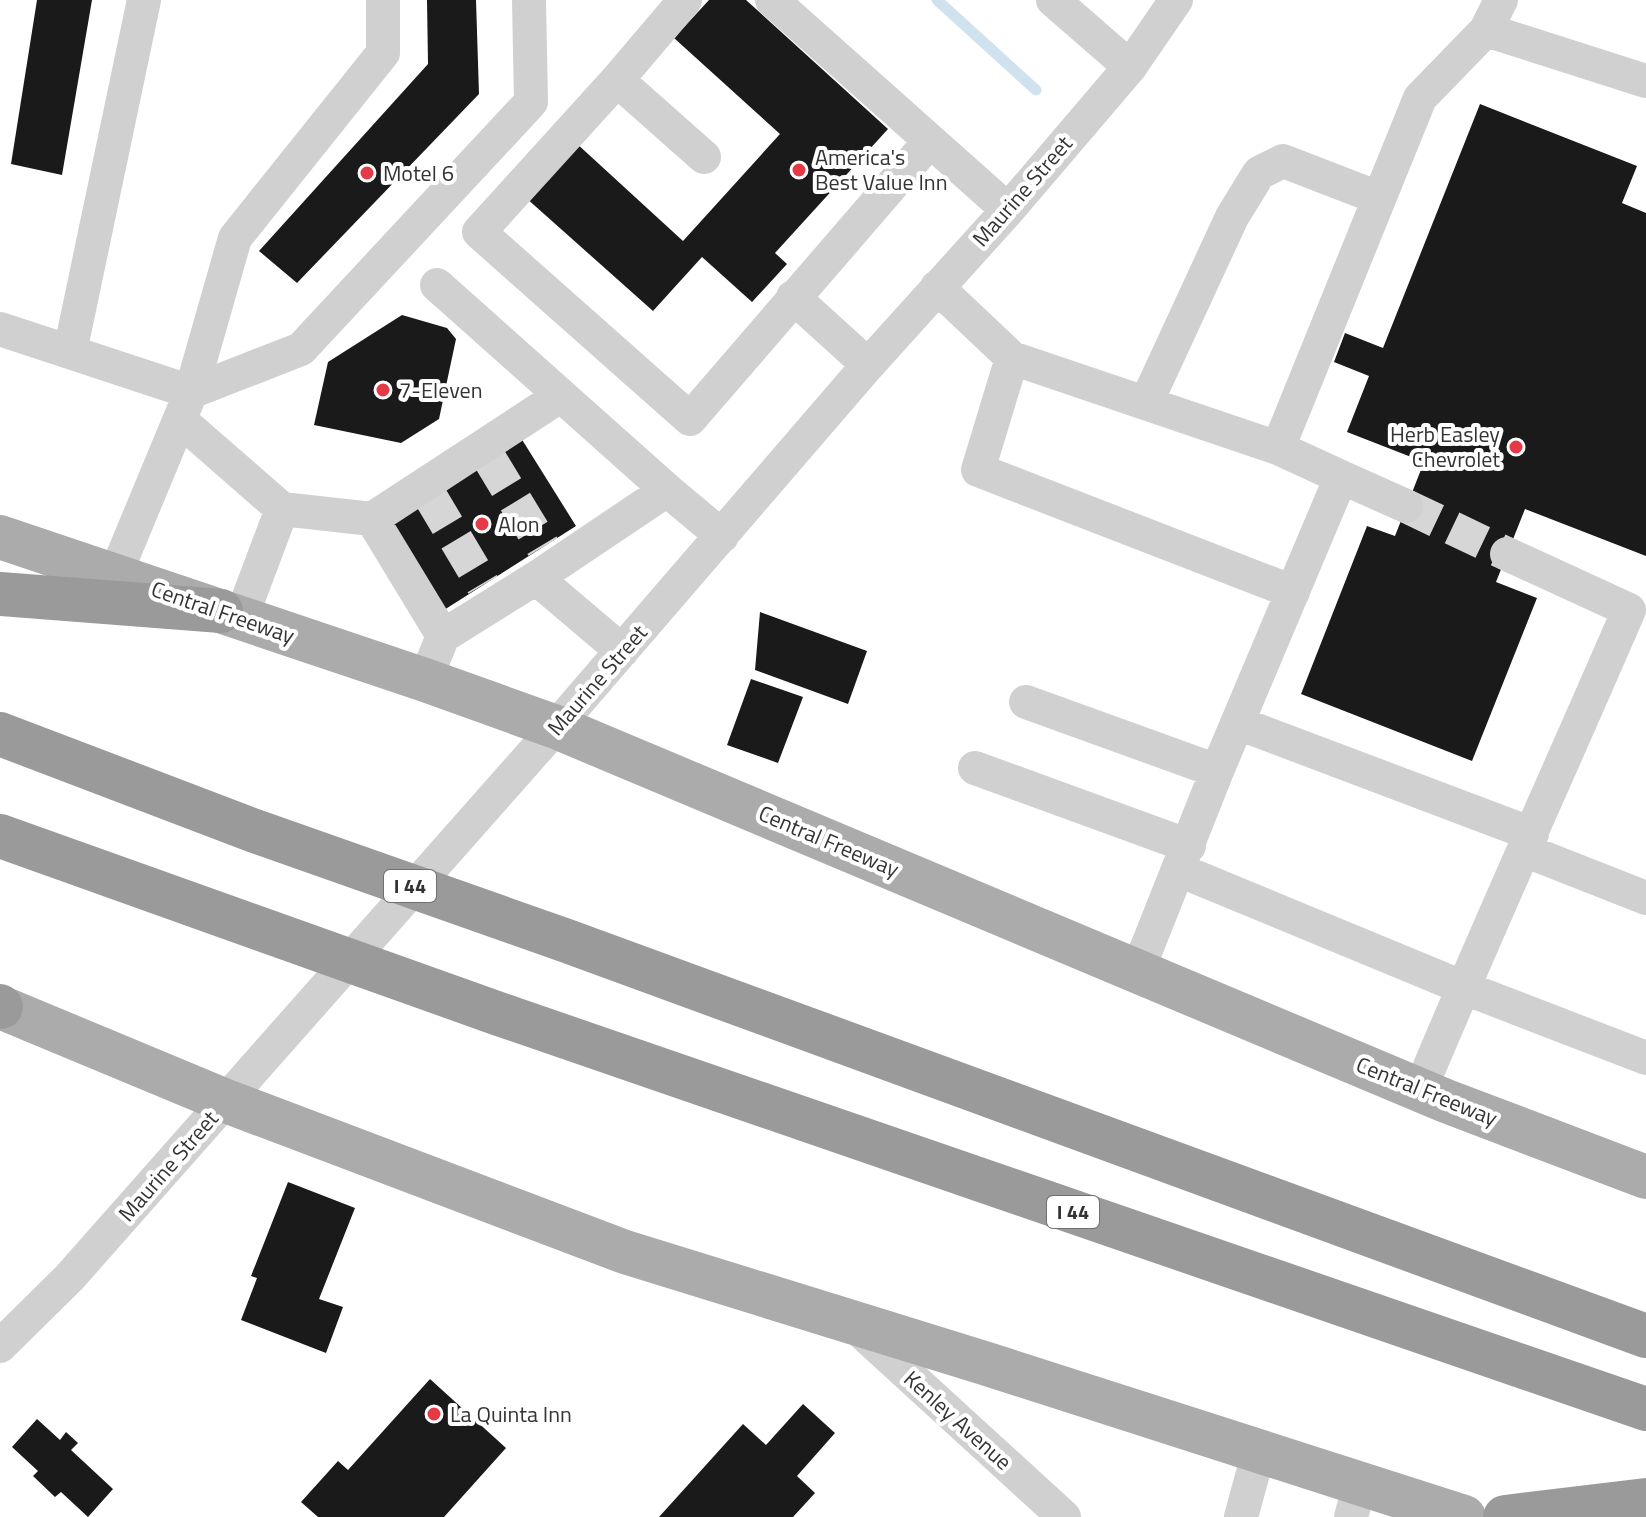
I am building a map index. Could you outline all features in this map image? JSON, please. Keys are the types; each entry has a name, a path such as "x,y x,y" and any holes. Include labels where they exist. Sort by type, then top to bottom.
{"highway":[{"path":"0,594 231,615"},
{"name":"I 44","path":"0,734 252,830 567,941 1646,1336"},
{"name":"I 44","path":"0,836 499,1014 1646,1409"},
{"path":"1505,1517 1646,1500"}],"main road":[{"name":"Central Freeway","path":"0,537 556,727 1420,1090 1646,1177"},
{"path":"0,1007 226,1101 625,1252 1259,1451 1355,1500 1464,1517"}],"street":[{"path":"70,352 144,0"},
{"path":"115,575 185,406 235,238 383,53 383,0"},
{"path":"185,406 301,349 531,102 529,0"},
{"path":"685,0 479,232 690,419 930,141"},
{"path":"772,0 1008,210"},
{"path":"1053,0 1130,67"},
{"name":"Maurine Street","path":"0,1346 69,1278 556,727 868,365 1008,210 1130,67 1176,0"},
{"path":"1278,448 1420,98 1494,15 1646,81"},
{"path":"617,80 704,157"},
{"path":"1146,403 1232,217 1259,173 1283,161 1379,198"},
{"path":"437,285 722,536"},
{"path":"937,287 1012,358 1278,448 1406,506"},
{"path":"793,297 868,365"},
{"path":"0,329 70,352 185,406 282,509 372,519 427,491 485,453 560,396"},
{"path":"1012,358 978,470 1293,592"},
{"path":"1138,970 1217,771 1341,477"},
{"path":"425,680 443,636 488,595 667,490"},
{"path":"231,615 282,509"},
{"path":"372,519 443,636"},
{"path":"1420,1090 1462,987 1528,842 1640,611 1507,554"},
{"path":"545,563 622,651"},
{"path":"1026,702 1217,771"},
{"path":"1238,723 1528,842 1646,898"},
{"path":"975,768 1184,858 1462,987 1646,1058"},
{"name":"Kenley Avenue","path":"851,1322 1064,1517"},
{"path":"1241,1517 1259,1451"}],"building":[{"path":"37,0 92,0 62,175 11,164"},
{"name":"Motel 6","path":"427,0 476,0 479,94 297,283 259,251 428,64"},
{"name":"America's Best Value Inn","path":"709,0 746,0 888,129 775,253 787,264 752,302 702,257 653,311 525,197 575,142 683,241 780,134 674,38"},
{"name":"Herb Easley Chevrolet","path":"1480,104 1637,166 1622,203 1646,213 1646,556 1525,509 1496,582 1537,598 1472,761 1301,694 1367,526 1395,536 1424,462 1347,432 1369,376 1334,362 1345,333 1383,348"},
{"name":"7-Eleven","path":"402,315 447,328 456,339 439,419 401,443 314,425 328,362"},
{"name":"Alon","path":"521,438 576,526 444,610 388,522"},
{"path":"760,612 867,651 848,704 755,670"},
{"path":"751,679 803,697 778,763 727,745"},
{"path":"288,1182 355,1208 319,1299 343,1307 326,1353 241,1320 257,1278 251,1276"},
{"name":"La Quinta Inn","path":"430,1379 506,1448 444,1517 318,1517 301,1502 338,1461 348,1470"},
{"path":"803,1404 835,1433 797,1476 815,1493 793,1517 659,1517 743,1424 766,1445"},
{"path":"37,1419 60,1440 66,1432 78,1443 71,1450 113,1489 88,1517 61,1492 55,1497 33,1476 38,1471 12,1447"}],"waterway":[{"path":"937,0 1036,90"}],"tunnel":[{"path":"489,458 543,547"},
{"path":"430,496 483,585"},
{"path":"1406,506 1507,554"}],"place":[{"name":"America's Best Value Inn","path":"799,170"},
{"name":"Motel 6","path":"367,173"},
{"name":"7-Eleven","path":"383,390"},
{"name":"Herb Easley Chevrolet","path":"1516,447"},
{"name":"Alon","path":"482,524"},
{"name":"La Quinta Inn","path":"434,1414"}]}
